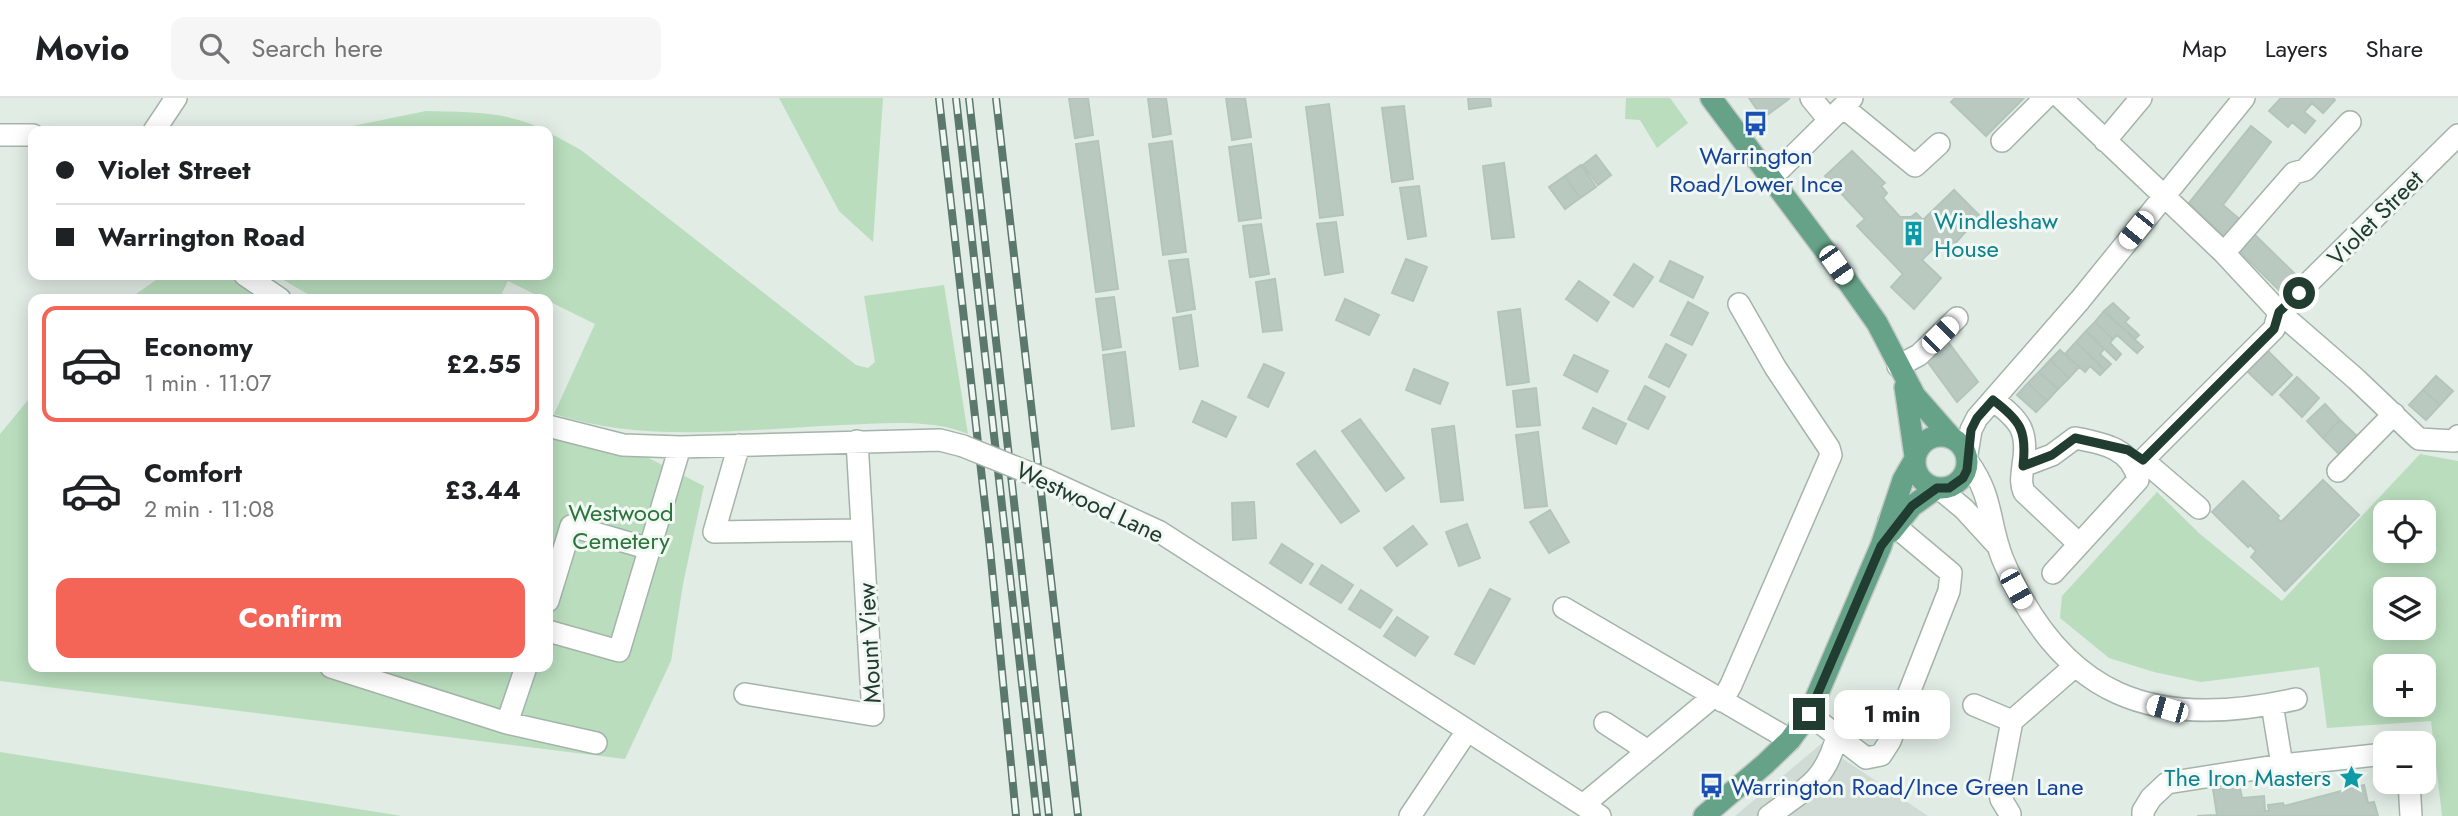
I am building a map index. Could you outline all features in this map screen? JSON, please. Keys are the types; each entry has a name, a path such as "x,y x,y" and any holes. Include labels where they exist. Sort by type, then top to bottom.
{"main road":[{"path":"1711,98 1877,323 1900,370 1926,411 1963,447 1967,458 1963,478 1912,506 1892,523"},
{"path":"1900,370 1915,467 1923,481 1939,489"},
{"path":"1709,814 1790,740 1809,714 1892,523 1903,480 1919,447 1933,437 1951,437"}],"street":[{"path":"158,126 176,98"},
{"path":"1811,98 1841,108 1915,166 1939,144"},
{"path":"2002,141 2045,98"},
{"path":"2061,98 2162,197 2224,253 2279,312 2419,439 2456,438"},
{"path":"2105,141 2141,98"},
{"path":"2244,98 2080,300 1974,424 1967,458 1982,481 1992,512 1996,544 2016,589 2036,626 2074,666 2102,685 2130,698 2167,709 2199,712 2295,699"},
{"path":"1771,178 1841,108"},
{"path":"2224,253 2294,173 2305,170 2350,122"},
{"path":"0,135 28,135"},
{"name":"Violet Street","path":"2079,544 2138,480 2139,464 2274,329 2279,312 2458,135"},
{"path":"252,280 273,294"},
{"path":"1592,811 1648,751 1718,698 1791,548 1829,461 1831,452 1775,367 1739,304"},
{"path":"1900,370 1957,318"},
{"path":"1993,400 2015,419 2022,429 2026,441 2020,481 2024,492 2079,544 2053,573"},
{"path":"2338,471 2393,414"},
{"name":"Westwood Lane","path":"553,427 623,445 680,447 940,440 963,446 1117,510 1160,532 1592,811"},
{"path":"2023,466 2052,455 2075,438 2111,445 2199,508"},
{"name":"Mount View","path":"745,694 873,715 857,441"},
{"path":"739,445 714,532 862,530"},
{"path":"553,632 619,651 680,447"},
{"path":"1939,489 1964,509 1996,544"},
{"path":"1809,714 1866,758 1881,755 1890,741 1949,591 1951,573 1892,523"},
{"path":"553,585 571,526 650,550"},
{"path":"1564,608 1790,740"},
{"path":"2010,814 2001,799 1999,789 2012,721 2074,666"},
{"path":"347,672 508,723 596,743"},
{"path":"508,723 524,672"},
{"path":"2272,704 2282,765"},
{"path":"1975,705 2012,721"},
{"path":"1605,723 1648,751"},
{"path":"1410,816 1467,731"},
{"path":"1769,816 1818,779 1831,759 1837,736"},
{"path":"2143,816 2151,798 2166,783 2282,765 2373,755"},
{"path":"2410,794 2411,816"}],"shaded area":[{"path":"1821,744 1928,816 1735,816"}],"green space":[{"path":"779,98 883,98 873,242 839,211"},
{"path":"1626,98 1670,98 1688,123 1657,148 1640,120 1625,119"},
{"path":"426,111 503,116 536,126 352,126"},
{"path":"553,135 581,150 856,365 868,368 875,362 864,296 944,285 968,434 938,426 906,423 660,432 589,423 554,414 595,324 553,303 553,294 534,294 508,281 502,294 307,294 284,280 553,280"},
{"path":"156,280 252,280 273,294 136,294"},
{"name":"Westwood Cemetery","path":"28,400 28,672 553,672 553,427 623,445 704,486 683,584 671,661 625,759 0,681 0,434"},
{"path":"2420,454 2458,461 2458,816 2442,816 2436,764 2436,731 2432,731 2431,721 2327,728 2319,667 2201,682 2154,672 2109,658 2060,618 2062,596 2157,492 2200,534 2282,601 2373,504 2373,563 2436,563 2436,500 2377,500"},
{"path":"0,752 402,816 0,816"}],"building":[{"path":"1069,98 1088,98 1093,135 1075,138"},
{"path":"1148,98 1166,98 1171,134 1153,137"},
{"path":"1226,98 1245,98 1251,137 1232,140"},
{"path":"1468,98 1490,98 1491,106 1469,109"},
{"path":"1749,98 1788,98 1789,99 1763,118"},
{"path":"1955,98 2024,98 1986,136 1951,102"},
{"path":"2281,98 2335,100 2323,113 2312,103 2304,112 2315,121 2305,133 2292,122 2288,127 2269,111"},
{"path":"1329,104 1343,215 1320,218 1306,107"},
{"path":"1404,106 1413,179 1392,182 1382,108"},
{"path":"2251,126 2271,142 2223,205 2243,222 2228,240 2189,203"},
{"path":"1098,141 1118,289 1096,292 1076,144"},
{"path":"1172,141 1186,252 1163,255 1149,144"},
{"path":"1251,144 1261,218 1239,221 1229,147"},
{"name":"Windleshaw House","path":"1852,151 1885,183 1881,186 1887,193 1883,198 1900,217 1911,217 1916,213 1923,220 1954,190 1980,216 1949,250 1940,242 1922,260 1941,278 1914,309 1891,287 1903,274 1857,226 1865,219 1825,176"},
{"path":"1596,155 1611,175 1598,185 1583,165"},
{"path":"1504,163 1514,237 1492,239 1483,166"},
{"path":"1581,165 1596,187 1580,198 1565,176"},
{"path":"1565,176 1580,198 1565,209 1549,187"},
{"path":"1419,186 1426,236 1408,239 1400,188"},
{"path":"1336,222 1343,272 1325,275 1317,224"},
{"path":"1261,224 1269,274 1250,277 1243,226"},
{"path":"2252,232 2297,276 2281,292 2236,248"},
{"path":"1188,259 1195,309 1177,312 1169,261"},
{"path":"1406,259 1427,267 1413,301 1392,293"},
{"path":"1670,261 1703,277 1693,298 1660,281"},
{"path":"1634,264 1653,277 1633,307 1614,295"},
{"path":"1275,279 1282,330 1263,332 1256,282"},
{"path":"1579,281 1609,302 1597,321 1566,299"},
{"path":"1114,297 1121,347 1103,350 1096,299"},
{"path":"1345,299 1379,315 1369,335 1336,320"},
{"path":"1688,302 1708,313 1692,345 1671,335"},
{"path":"2113,303 2129,318 2125,322 2139,335 2135,339 2104,311"},
{"path":"1520,309 1529,382 1507,385 1498,312"},
{"path":"2104,311 2143,347 2137,353 2117,335 2113,339 2095,322"},
{"path":"1191,315 1198,366 1180,369 1173,318"},
{"path":"2095,322 2113,339 2110,343 2121,354 2116,360 2086,331"},
{"path":"2086,331 2104,349 2100,354 2111,364 2105,370 2076,342"},
{"path":"1946,339 1978,382 1957,402 1924,357"},
{"path":"2076,342 2105,370 2100,375 2090,366 2085,372 2065,354"},
{"path":"1666,344 1686,355 1669,387 1649,377"},
{"path":"2060,350 2079,367 2069,378 2050,360"},
{"path":"2268,351 2292,375 2272,395 2247,371"},
{"path":"1125,352 1134,426 1112,429 1103,355"},
{"path":"1574,355 1608,371 1597,392 1564,375"},
{"path":"2050,360 2069,378 2058,389 2039,372"},
{"path":"1264,364 1284,373 1268,407 1248,397"},
{"path":"1414,369 1448,383 1440,404 1406,390"},
{"path":"2039,372 2058,389 2047,401 2028,383"},
{"path":"2436,376 2453,391 2440,405 2423,390"},
{"path":"2297,377 2319,398 2302,417 2280,395"},
{"path":"2028,383 2047,401 2036,412 2017,395"},
{"path":"1645,386 1665,397 1648,429 1628,419"},
{"path":"1536,388 1540,425 1517,427 1513,391"},
{"path":"2423,390 2440,405 2426,420 2409,405"},
{"path":"1202,401 1236,417 1226,437 1193,422"},
{"path":"2325,404 2340,420 2323,438 2307,421"},
{"path":"1593,408 1626,424 1616,444 1583,428"},
{"path":"1360,419 1404,478 1386,491 1342,431"},
{"path":"2340,420 2357,436 2339,454 2323,438"},
{"path":"1454,426 1463,500 1441,502 1432,429"},
{"path":"1538,432 1547,506 1525,508 1516,435"},
{"path":"1315,451 1359,511 1341,523 1297,464"},
{"path":"2323,480 2359,515 2285,591 2251,557 2256,551 2250,545 2248,547 2212,512 2243,481 2279,516 2277,518 2281,522"},
{"path":"1254,502 1256,538 1233,540 1232,503"},
{"path":"1550,510 1569,542 1549,553 1530,522"},
{"path":"1467,524 1480,558 1459,566 1446,532"},
{"path":"1413,526 1427,544 1397,566 1384,548"},
{"path":"1282,544 1313,564 1301,583 1270,563"},
{"path":"1322,565 1353,585 1341,603 1310,584"},
{"path":"1490,589 1510,599 1474,664 1455,654"},
{"path":"1361,590 1392,610 1380,628 1349,609"},
{"path":"1397,617 1428,637 1415,656 1384,636"},
{"path":"2364,785 2368,803 2374,802 2378,816 2197,816 2217,815 2213,789 2240,788 2242,798 2264,796 2265,811 2269,811 2268,805 2283,803 2284,806"}],"railway":[{"path":"939,98 990,549 1016,816"},
{"path":"956,98 1037,816"},
{"path":"969,98 1049,816"},
{"path":"996,98 1078,816"}],"place":[{"name":"Warrington Road/Lower Ince","path":"1756,124"},
{"name":"Windleshaw House","path":"1914,234"},
{"name":"The Iron Masters","path":"2351,777"},
{"name":"Warrington Road/Ince Green Lane","path":"1711,786"}],"route":[{"path":"1809,714 1881,546 1912,506 1937,488 1949,488 1963,478 1967,470 1967,447 1971,430 1977,418 1993,400 2015,419 2022,429 2026,441 2023,466 2052,455 2075,438 2128,450 2143,460 2274,329 2279,312 2299,293"}]}
